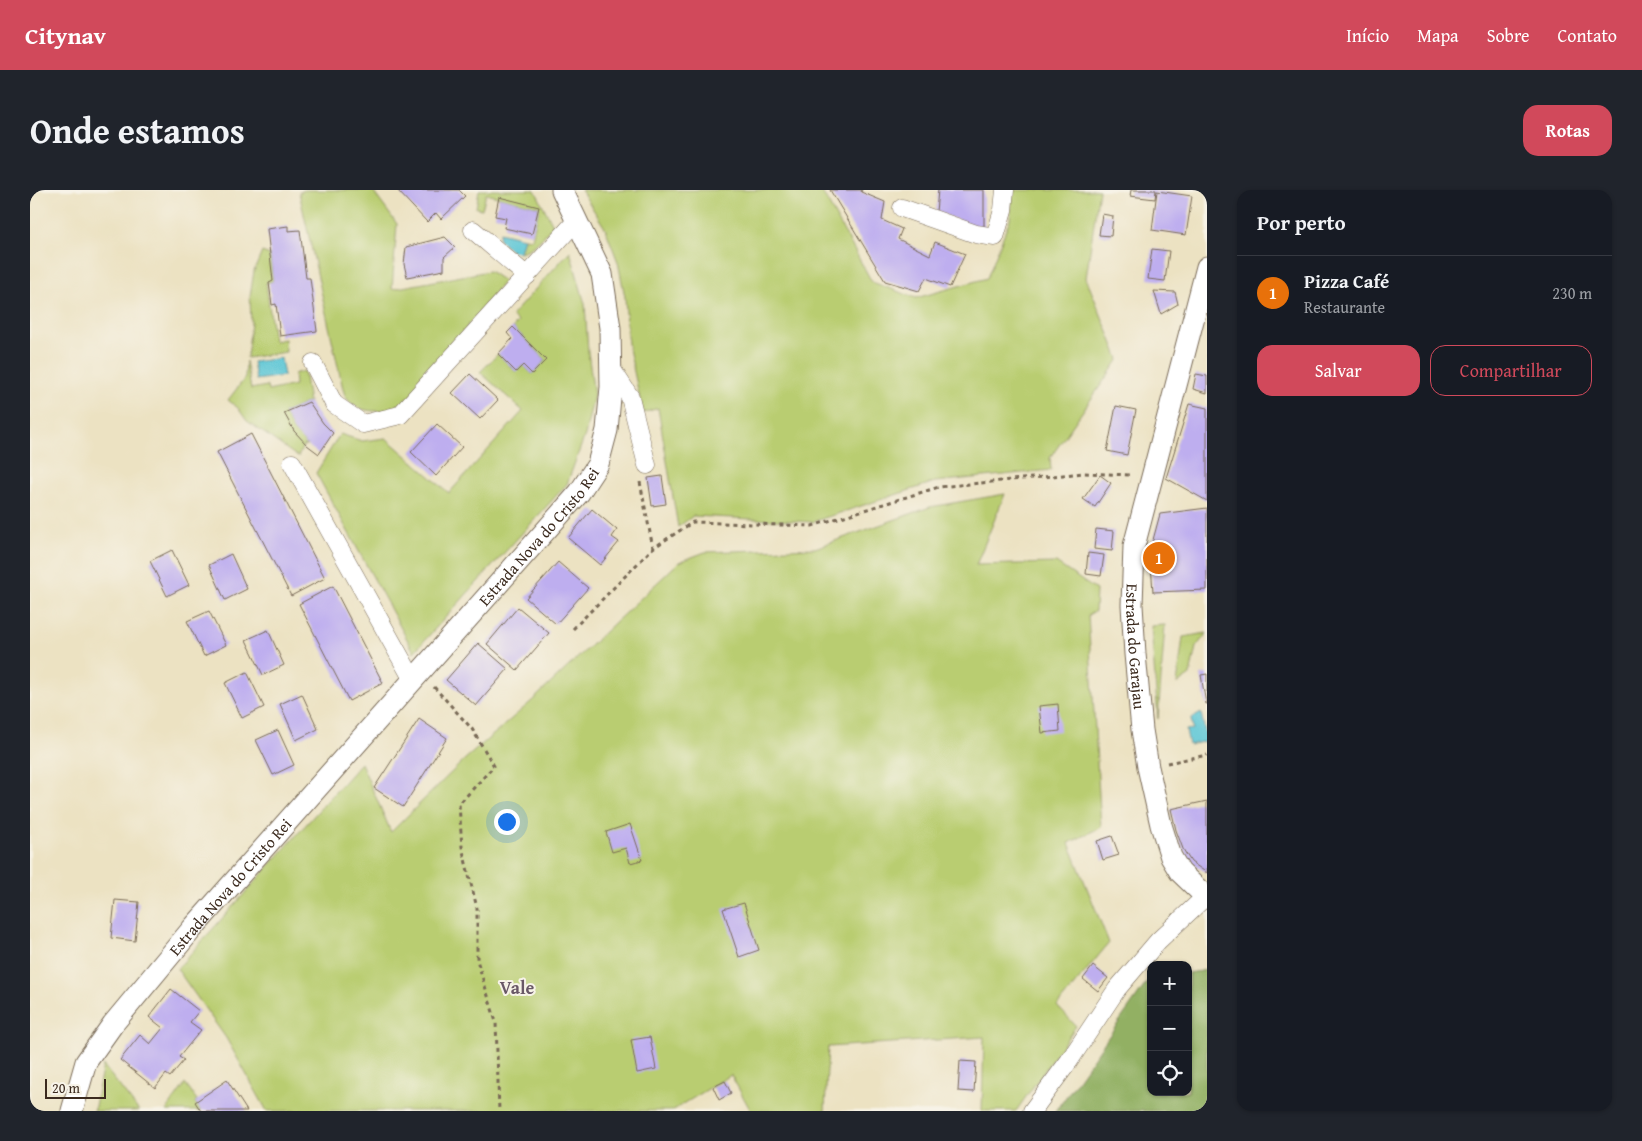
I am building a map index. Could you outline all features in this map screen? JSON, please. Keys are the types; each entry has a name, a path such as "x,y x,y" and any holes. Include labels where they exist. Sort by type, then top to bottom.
{"street":[{"name":"Estrada Nova do Cristo Rei","path":"72,1111 86,1062 113,1024 192,929 579,493 598,464 608,430 611,387 610,328 602,274 562,190"},
{"path":"902,208 976,234 995,237 1003,210 1005,190"},
{"path":"313,363 334,404 363,424 400,415 577,220"},
{"path":"473,230 527,276"},
{"name":"Estrada do Garajau","path":"1206,897 1180,872 1171,857 1161,826 1142,730 1134,654 1132,596 1134,546 1207,267"},
{"path":"611,368 630,397 647,464"},
{"path":"292,463 416,676"},
{"path":"1032,1111 1118,989 1158,941 1206,897"}],"path":[{"path":"572,629 653,548 693,522 812,526 939,487 1084,473 1140,475"},
{"path":"416,676 472,729 494,766 459,804 462,847 477,908 477,960 496,1022 499,1111"},
{"path":"1161,764 1207,755"}],"green space":[{"path":"305,190 372,190 397,224 392,289 489,271 504,281 402,407 381,411 367,410 353,405 345,395 299,192"},
{"path":"479,190 535,190 553,225 535,245 520,252 524,238 532,239 539,207 486,194 482,209 476,208"},
{"path":"581,190 821,190 872,282 916,298 987,278 1010,219 1013,190 1099,190 1086,278 1119,359 1050,458 1051,470 935,482 812,522 693,516 678,527 658,408 643,413 628,344 625,297 618,262 605,228"},
{"path":"570,251 585,304 588,352 594,395 585,435 567,484 414,652 316,473 340,434 362,441 386,438 449,493 523,411 480,372 498,354 516,372 523,365 532,374 546,360 513,327 518,322 512,315"},
{"path":"262,252 270,255 273,281 266,283 274,341 285,339 286,352 247,358 251,323 250,297 254,271"},
{"path":"246,361 251,389 267,386 268,391 295,385 294,374 304,371 309,402 284,413 294,431 307,445 303,446 298,457 247,421 238,408 228,400 245,378"},
{"path":"1005,494 976,565 1056,563 1096,590 1095,611 1088,615 1101,827 1069,843 1109,943 1057,1006 1076,1026 1016,1111 982,1111 984,1037 828,1047 825,1111 751,1111 731,1075 672,1111 267,1111 226,1038 177,969 361,763 391,832 464,760 533,700 679,562 705,552 815,548 930,507"},
{"path":"1165,625 1158,719 1151,626"},
{"path":"1207,633 1196,647 1190,675 1177,684 1183,637"},
{"path":"1207,970 1207,1111 1056,1111 1147,982 1147,1096 1192,1096 1192,972"},
{"path":"103,1065 139,1111 94,1111"},
{"path":"185,1084 197,1100 195,1102 201,1111 166,1111"}],"water":[{"path":"500,232 524,238 520,252 511,251 499,239"},
{"path":"281,358 284,376 256,380 253,362"},
{"path":"1201,713 1207,741 1189,745 1186,730 1193,729 1191,719"}],"building":[{"path":"459,190 465,196 441,219 436,213 427,222 398,191"},
{"path":"830,190 862,190 861,192 885,202 882,220 902,229 898,239 930,255 935,242 965,254 950,287 926,278 919,291 885,281"},
{"path":"938,190 984,190 984,230 936,212"},
{"path":"1131,190 1156,190 1155,199 1130,196"},
{"path":"1157,191 1192,196 1186,235 1152,230"},
{"path":"499,197 539,207 532,234 504,228 506,218 495,216"},
{"path":"1102,214 1113,216 1111,236 1099,235"},
{"path":"288,226 288,231 300,230 306,278 310,278 317,331 280,336 276,304 272,305 269,283 273,281 267,229"},
{"path":"445,237 455,247 444,257 444,270 407,277 404,264 406,247"},
{"path":"1152,249 1169,251 1165,281 1148,279"},
{"path":"1154,291 1175,292 1178,304 1161,314"},
{"path":"513,327 546,360 532,374 523,365 516,372 498,354 512,339 507,333"},
{"path":"470,374 498,400 480,419 452,393"},
{"path":"1196,374 1207,376 1207,393 1193,389"},
{"path":"309,402 323,423 333,433 319,454 307,445 294,431 284,413"},
{"path":"1189,404 1207,408 1207,501 1166,478"},
{"path":"1116,406 1136,410 1127,455 1107,451"},
{"path":"437,424 462,447 436,476 411,452"},
{"path":"251,434 325,578 291,596 217,452"},
{"path":"1100,475 1111,483 1095,507 1083,499"},
{"path":"662,476 666,504 652,506 648,478"},
{"path":"1207,508 1207,590 1153,592 1150,551 1160,514"},
{"path":"592,509 617,530 612,537 619,542 600,565 568,538"},
{"path":"1096,529 1114,531 1112,551 1094,549"},
{"path":"172,550 189,585 167,596 150,561"},
{"path":"1088,553 1104,555 1101,576 1086,574"},
{"path":"231,554 247,589 225,600 209,565"},
{"path":"558,562 588,588 556,624 526,598"},
{"path":"333,586 383,683 349,701 299,604"},
{"path":"518,607 549,633 517,670 487,644"},
{"path":"209,611 226,645 204,656 187,621"},
{"path":"268,630 284,665 263,675 246,640"},
{"path":"478,643 508,669 476,706 446,680"},
{"path":"247,672 264,707 242,718 225,683"},
{"path":"1207,674 1207,704 1206,704 1201,675"},
{"path":"302,694 318,729 296,740 280,704"},
{"path":"1058,704 1060,731 1042,733 1039,706"},
{"path":"419,719 447,738 403,807 374,788"},
{"path":"278,730 294,765 273,775 256,740"},
{"path":"1207,801 1207,873 1191,862 1183,849 1171,809"},
{"path":"630,824 642,860 630,863 626,848 612,852 606,832"},
{"path":"1112,836 1119,855 1103,860 1097,841"},
{"path":"115,900 139,902 135,941 111,938"},
{"path":"744,903 759,950 739,957 723,909"},
{"path":"1093,966 1108,978 1098,991 1083,979"},
{"path":"171,989 199,1011 190,1022 201,1030 179,1057 184,1060 170,1077 166,1074 155,1088 120,1060 140,1035 150,1044 163,1028 149,1017"},
{"path":"650,1037 656,1069 637,1073 631,1040"},
{"path":"960,1061 976,1062 974,1092 958,1091"},
{"path":"227,1080 247,1111 201,1111 195,1102"},
{"path":"725,1081 731,1093 719,1100 713,1087"}],"place":[{"name":"Pizza Café","path":"1159,558"}],"district":[{"name":"Vale","path":"517,987"}]}
